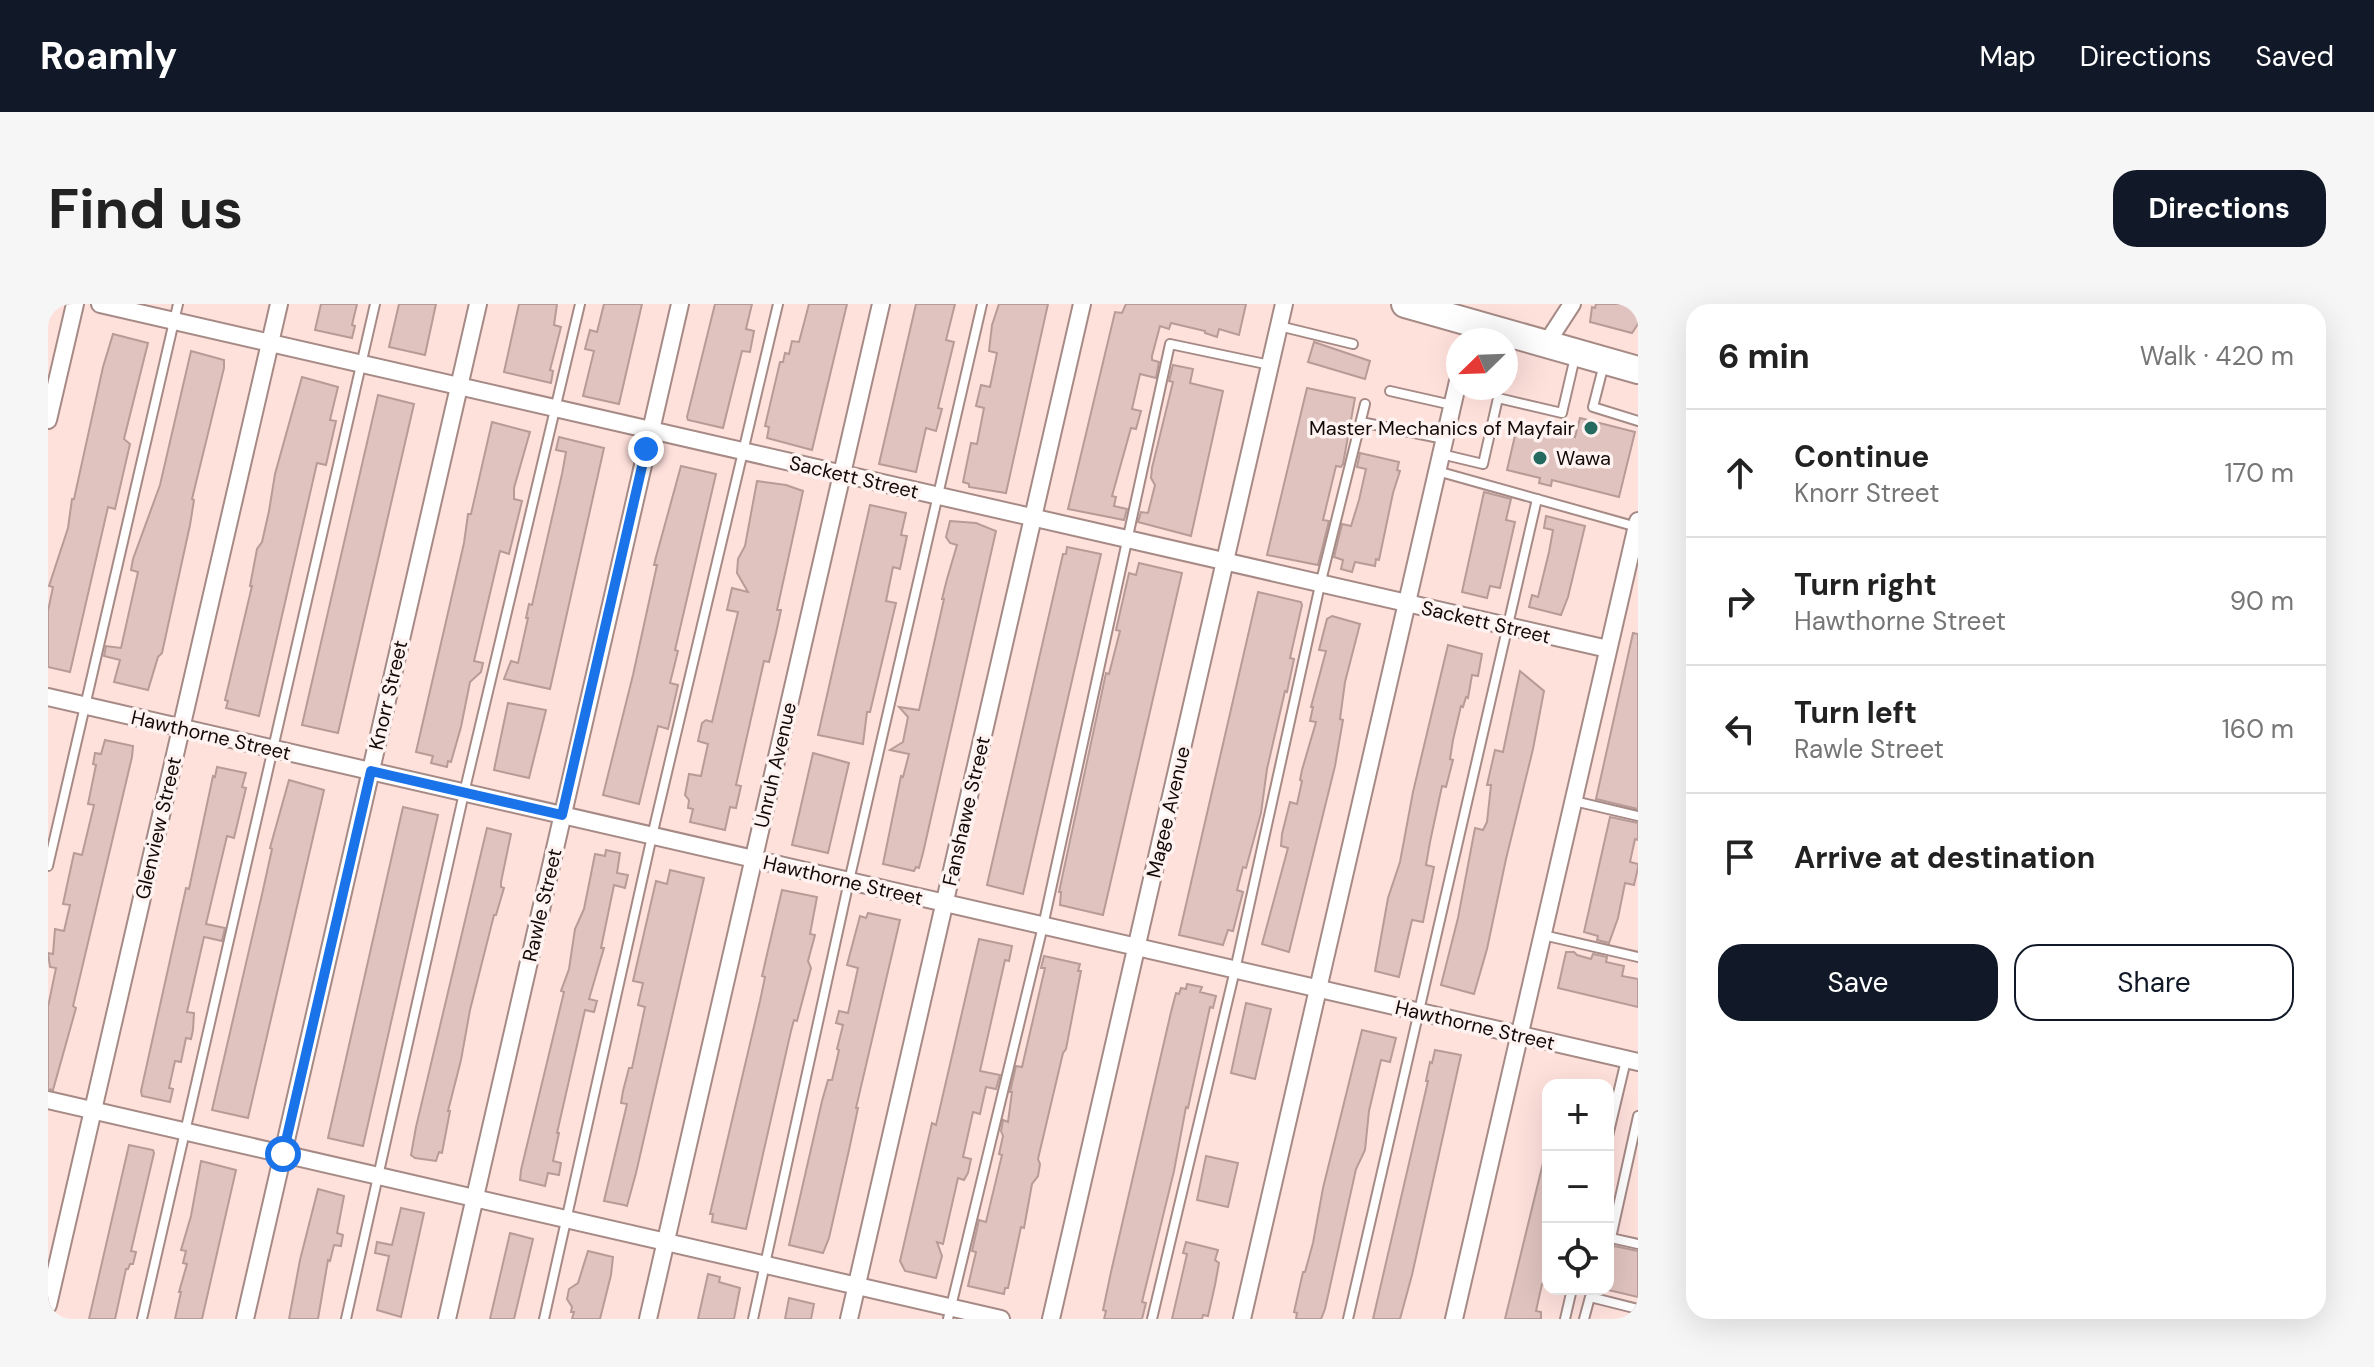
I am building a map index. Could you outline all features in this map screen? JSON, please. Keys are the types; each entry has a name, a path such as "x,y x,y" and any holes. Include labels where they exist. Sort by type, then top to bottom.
{"main road":[{"path":"1421,306 1462,328"},
{"path":"1518,340 1546,344 1638,370"}],"street":[{"path":"48,420 75,304"},
{"name":"Sackett Street","path":"100,304 1608,649"},
{"name":"Glenview Street","path":"48,1305 279,304"},
{"name":"Knorr Street","path":"245,1319 478,304"},
{"name":"Rawle Street","path":"447,1319 680,304"},
{"name":"Unruh Avenue","path":"648,1319 881,304"},
{"name":"Fanshawe Street","path":"849,1319 1082,304"},
{"name":"Magee Avenue","path":"1051,1319 1284,304"},
{"path":"1546,344 1572,304"},
{"path":"1242,1319 1454,400"},
{"path":"1454,1319 1608,649 1633,569 1637,524"},
{"name":"Hawthorne Street","path":"48,697 1632,1061"},
{"path":"48,1100 857,1286 949,1313 1001,1319"}],"lane":[{"path":"48,866 178,304"},
{"path":"142,1319 375,304"},
{"path":"346,1319 464,793 580,304"},
{"path":"544,1319 652,836 778,304"},
{"path":"753,1319 849,881 982,304"},
{"path":"1279,326 1353,344"},
{"path":"949,1313 1043,926 1170,344 1270,365"},
{"path":"1361,422 1443,447 1483,464 1498,398 1562,413 1576,353"},
{"path":"1605,361 1593,407 1638,421"},
{"path":"1390,391 1453,405"},
{"path":"1152,1319 1235,970 1320,585 1365,404"},
{"path":"1437,471 1637,524"},
{"path":"1348,1319 1537,499"},
{"path":"1574,801 1638,816"},
{"path":"1543,935 1638,957"},
{"path":"1614,1117 1632,1061"},
{"path":"1638,1116 1611,1238 1638,1244"},
{"path":"1565,1319 1571,1295"},
{"path":"1584,1319 1590,1297 1638,1309"}],"building":[{"path":"321,304 357,304 352,338 315,330"},
{"path":"399,304 436,304 425,355 389,347"},
{"path":"519,304 557,304 554,325 561,327 550,370 553,371 551,383 504,372"},
{"path":"604,304 642,304 619,404 583,396 594,351 585,349 590,330 597,332"},
{"path":"715,304 752,304 746,329 754,331 750,352 742,351 723,428 688,420 687,417"},
{"path":"809,304 847,304 812,450 767,438 769,427 765,426 780,362 783,362 785,353 789,354 792,341 799,342"},
{"path":"916,304 955,304 946,340 954,342 938,408 942,409 936,431 926,428 916,472 879,464"},
{"path":"999,304 1048,304 1006,493 969,487 963,482 971,443 977,444 984,408 976,406 981,385 990,387 997,353 989,351 992,325"},
{"path":"1126,304 1246,304 1239,335 1219,329 1217,337 1171,323 1169,329 1160,326 1152,356 1152,360 1159,362 1156,378 1140,374 1132,409 1141,411 1136,429 1131,428 1112,496 1116,497 1114,506 1127,509 1124,520 1068,509 1115,312 1122,313"},
{"path":"1596,304 1638,304 1638,324 1632,333 1590,322 1592,307 1595,308"},
{"path":"113,334 148,343 124,439 130,444 115,509 108,507 70,672 48,667 48,611 53,587 49,586 68,528 72,499"},
{"path":"1314,342 1370,361 1365,379 1308,362"},
{"path":"191,351 224,360 224,368 192,499 190,525 162,653 148,690 114,682 120,660 104,656 106,646 121,648 138,572 131,570 133,559 160,485"},
{"path":"1173,365 1193,369 1190,383 1223,391 1191,536 1138,522 1141,512 1148,513 1155,485 1151,478 1152,468 1173,382 1169,381"},
{"path":"302,377 338,387 330,420 336,421 326,465 317,463 259,716 226,708 228,701 225,700 252,586 257,549 262,542 275,474"},
{"path":"1307,388 1355,398 1343,464 1336,466 1323,520 1329,521 1318,565 1267,555"},
{"path":"378,395 414,404 338,733 302,725"},
{"path":"1580,418 1635,432 1619,497 1552,480 1551,486 1539,483 1540,478 1507,470 1517,427 1529,430 1530,426 1575,437"},
{"path":"492,422 530,432 514,488 514,499 522,501 509,554 500,551 474,661 483,663 481,672 470,682 461,727 447,767 431,763 433,756 416,752 468,514 471,514"},
{"path":"559,437 604,448 550,689 504,679 511,661 518,663 529,604 532,605 562,474 566,452 556,450"},
{"path":"1360,453 1399,462 1397,470 1400,471 1379,560 1376,559 1375,566 1355,562 1352,572 1341,569 1343,560 1334,557 1342,524 1351,526 1359,500 1366,469 1357,467"},
{"path":"681,466 716,474 675,650 678,651 670,683 678,685 668,729 658,726 639,804 603,795 633,675 657,565 654,565"},
{"path":"757,481 803,491 777,610 781,610 776,633 769,662 764,661 736,785 741,786 736,808 730,807 725,830 690,822 693,809 688,808 689,800 685,795 689,774 701,776 708,744 698,741 702,723 706,720 712,722 738,612 727,610 732,588 748,592 737,573 738,559 745,546"},
{"path":"1484,492 1511,499 1506,520 1515,522 1500,588 1490,586 1487,598 1462,592"},
{"path":"870,505 906,513 901,535 907,536 900,569 893,567 886,601 896,603 870,712 867,712 863,744 818,735"},
{"path":"1546,516 1585,526 1561,615 1529,607 1532,595 1538,597 1549,552 1553,530 1544,528"},
{"path":"950,521 976,523 996,531 923,853 919,868 916,867 914,871 883,864 901,776 909,754 890,750 903,742 908,717 899,707 919,710 942,599 957,545 950,543 946,537"},
{"path":"1067,547 1101,554 1023,894 987,885"},
{"path":"1139,563 1182,573 1103,915 1060,905 1059,892 1106,673 1109,674 1120,631 1116,630 1129,573 1136,575"},
{"path":"1258,592 1301,602 1302,605 1290,658 1294,659 1287,692 1267,769 1261,813 1237,890 1243,892 1233,931 1228,930 1223,945 1179,935"},
{"path":"1332,616 1360,624 1345,682 1340,719 1343,720 1335,766 1289,952 1262,944 1288,848 1281,846 1282,834 1290,802 1297,804 1302,770 1316,722 1310,721 1311,707 1326,651 1319,650 1327,619"},
{"path":"1633,633 1638,634 1638,809 1596,799"},
{"path":"1448,645 1482,654 1478,676 1472,675 1468,698 1461,706 1450,759 1453,760 1446,787 1442,786 1426,865 1434,867 1423,922 1412,920 1399,977 1375,971 1388,898 1400,862 1413,792"},
{"path":"1520,671 1544,691 1487,949 1474,994 1441,985 1458,918 1475,828 1483,830 1487,822 1491,785 1487,785 1495,750 1503,752"},
{"path":"508,703 546,710 529,778 494,770"},
{"path":"105,740 133,746 132,757 73,1006 76,1008 53,1090 48,1089 48,1007 56,968 50,967 48,953 53,954 55,929 64,931 70,905 63,904 74,853 82,855 94,805 88,804 96,765 93,764 95,753 101,754"},
{"path":"813,753 849,763 828,853 792,845"},
{"path":"217,767 246,773 242,787 246,788 234,838 227,836 206,924 225,928 222,941 204,937 187,1012 194,1013 193,1030 191,1039 186,1038 181,1062 175,1061 169,1088 173,1089 170,1102 142,1096 141,1091 186,888 189,889"},
{"path":"289,780 324,790 248,1118 212,1110 270,848"},
{"path":"403,807 438,815 363,1146 328,1138"},
{"path":"1610,817 1638,823 1638,840 1635,839 1630,862 1638,864 1638,868 1634,885 1625,883 1609,943 1584,932"},
{"path":"487,828 511,834 501,882 504,888 470,1010 442,1153 439,1152 436,1161 415,1158 411,1155 416,1127"},
{"path":"606,850 620,853 617,873 628,875 625,888 614,885 601,948 604,948 589,999 597,1001 594,1012 585,1010 557,1133 553,1161 561,1163 559,1175 548,1173 545,1186 520,1180 521,1170 564,992 561,991 569,969 575,929 584,909 595,854 605,856"},
{"path":"670,870 704,878 627,1206 604,1201 627,1104 621,1103 623,1091 629,1068 632,1068 645,1007 638,1005 643,983 633,981 656,881 667,884"},
{"path":"782,890 817,897 810,934 815,935 808,961 811,968 797,1021 794,1020 791,1031 746,1229 712,1222 713,1214 710,1214 760,1001 765,977 762,976"},
{"path":"868,913 900,920 829,1238 823,1253 789,1245 822,1101 828,1080 832,1080 839,1050 843,1025 836,1023 839,1011 848,1013 858,968 847,965 860,916 866,918"},
{"path":"979,939 1012,946 1009,961 1005,960 980,1071 1000,1075 996,1089 986,1087 980,1114 973,1112 963,1157 971,1159 968,1173 964,1180 958,1178 943,1244 937,1242 942,1256 936,1278 905,1271 900,1261 932,1123 936,1125"},
{"path":"1566,952 1591,959 1593,954 1607,957 1606,962 1624,966 1622,976 1638,979 1638,1007 1558,988"},
{"path":"1044,956 1080,964 1078,971 1081,971 1066,1049 1038,1159 1038,1176 1032,1184 1024,1228 1021,1227 1008,1288 1005,1288 1004,1294 968,1286 976,1252 972,1251 979,1220 986,1222 1002,1155 999,1154 1003,1120 1008,1122 1016,1066 1022,1067 1045,968 1041,968"},
{"path":"1187,984 1202,987 1200,992 1216,996 1213,1008 1210,1007 1186,1107 1142,1302 1146,1303 1142,1319 1104,1319 1111,1272 1171,1012 1176,993 1179,994 1181,988 1186,989"},
{"path":"1246,1003 1271,1009 1255,1079 1231,1073"},
{"path":"1362,1030 1396,1038 1390,1062 1381,1060 1369,1111 1365,1150 1356,1169 1325,1309 1321,1319 1296,1319 1297,1313 1294,1312 1303,1272 1313,1243 1323,1188"},
{"path":"1435,1050 1461,1055 1412,1275 1400,1319 1373,1319 1430,1062"},
{"path":"129,1145 153,1150 154,1153 131,1251 136,1252 133,1264 126,1269 115,1319 89,1319"},
{"path":"1206,1156 1238,1163 1228,1207 1197,1200"},
{"path":"201,1161 236,1170 202,1319 175,1319 187,1264 183,1263 186,1251 181,1250"},
{"path":"1542,1167 1542,1284 1536,1311 1541,1312 1541,1319 1505,1319"},
{"path":"318,1189 344,1196 337,1233 343,1235 341,1246 334,1245 328,1260 318,1319 289,1319 300,1260"},
{"path":"401,1208 424,1213 401,1317 377,1310 389,1256 375,1253 377,1242 392,1245"},
{"path":"510,1233 533,1239 514,1319 490,1319"},
{"path":"1186,1242 1218,1250 1215,1260 1219,1263 1208,1316 1203,1315 1202,1319 1172,1319 1187,1254 1183,1253"},
{"path":"1614,1246 1638,1251 1638,1297 1614,1291"},
{"path":"588,1251 613,1257 611,1275 600,1319 572,1319 574,1312 571,1312 572,1307 567,1299 569,1289 578,1283"},
{"path":"708,1274 720,1277 719,1282 740,1288 734,1319 698,1319"},
{"path":"789,1298 814,1304 811,1319 785,1319"}],"place":[{"name":"Master Mechanics of Mayfair","path":"1591,428"},
{"name":"Wawa","path":"1540,458"}],"route":[{"path":"283,1154 371,771 562,815 646,449"}]}
